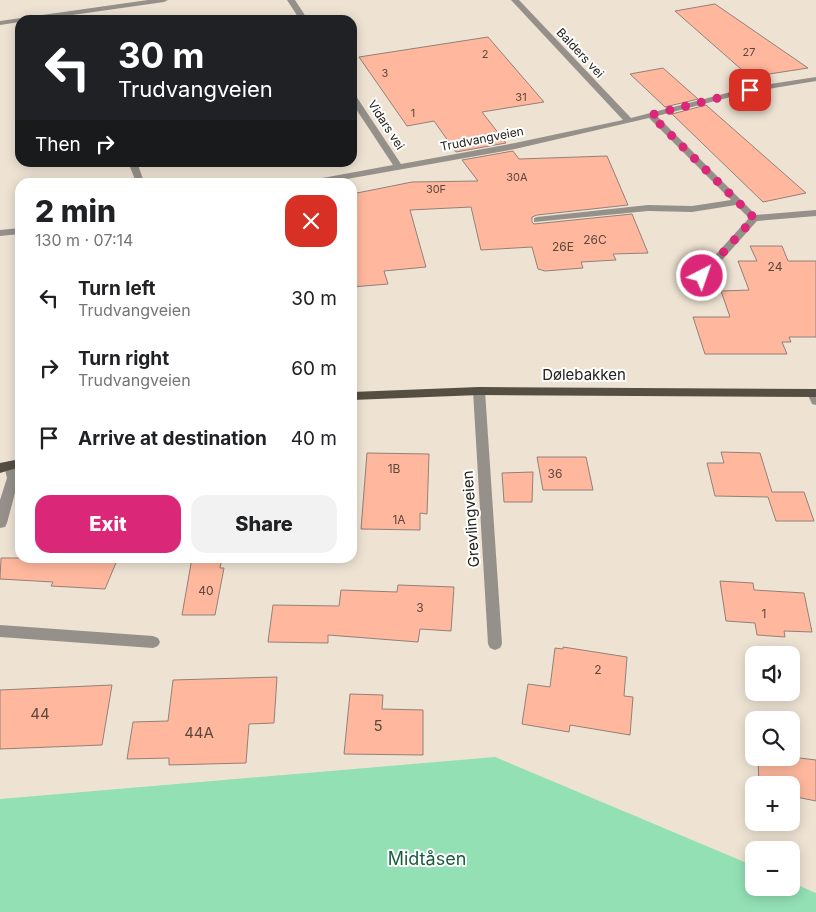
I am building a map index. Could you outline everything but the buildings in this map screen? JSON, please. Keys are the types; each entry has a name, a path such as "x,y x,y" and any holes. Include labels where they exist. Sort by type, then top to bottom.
{"main road":[{"name":"Dølebakken","path":"357,396 479,391 815,396"}],"street":[{"path":"45,15 76,9 164,0"},
{"path":"291,0 301,15"},
{"name":"Balders vei","path":"515,0 629,121"},
{"path":"76,9 78,15"},
{"path":"0,23 15,21"},
{"name":"Trudvangveien","path":"340,178 516,146 629,121 750,90 816,79"},
{"name":"Vidars vei","path":"357,104 398,168"},
{"path":"651,115 754,218"},
{"path":"537,220 648,208 692,209 737,202"},
{"path":"702,276 754,218 816,213"},
{"path":"0,234 15,232"},
{"name":"Grevlingveien","path":"479,391 496,644"},
{"path":"0,523 13,478 10,465"},
{"path":"0,631 153,642"}],"green space":[{"name":"Midtåsen","path":"495,757 745,862 745,896 800,896 800,886 816,893 816,912 0,912 0,799"}],"route":[{"path":"702,276 754,218 651,115 750,90"}]}
